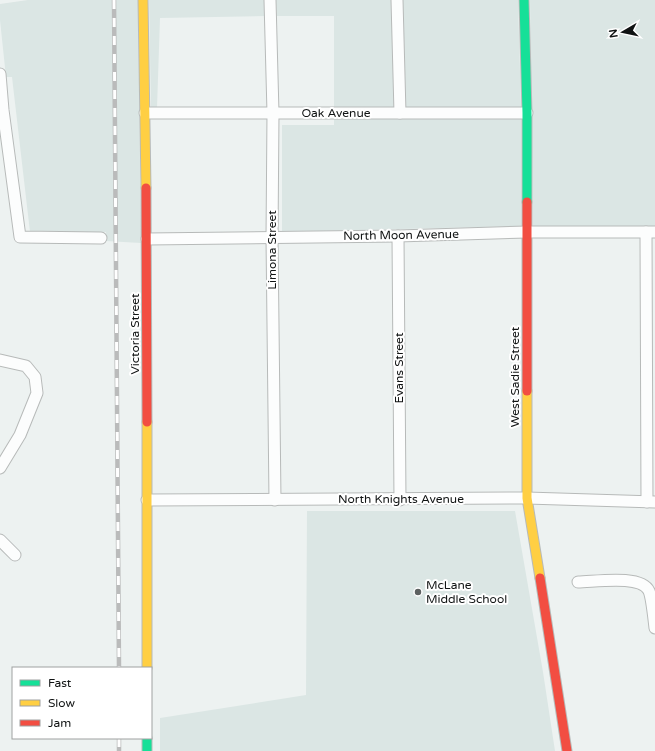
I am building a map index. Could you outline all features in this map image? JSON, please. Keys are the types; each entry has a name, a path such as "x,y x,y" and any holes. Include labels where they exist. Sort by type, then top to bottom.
{"street":[{"name":"Victoria Street","path":"143,0 147,239 147,667"},
{"name":"Limona Street","path":"270,0 273,113 272,238 275,500"},
{"path":"398,0 400,113"},
{"name":"West Sadie Street","path":"524,0 527,113 527,498 567,751"},
{"path":"0,74 20,237 101,238"},
{"name":"Oak Avenue","path":"145,113 527,113"},
{"name":"North Moon Avenue","path":"147,239 398,236 527,232 650,232"},
{"path":"650,232 651,502"},
{"name":"Evans Street","path":"398,236 400,500"},
{"path":"0,360 26,366 35,377 37,393 20,435 0,468"},
{"name":"North Knights Avenue","path":"147,500 400,500 527,498 651,502"},
{"path":"0,540 15,555"},
{"path":"578,582 630,580 641,583 649,591 655,628"},
{"path":"147,739 147,751"}],"shaded area":[{"path":"28,0 138,0 141,243 106,241 106,232 30,232 12,77 6,77 0,20 0,4"},
{"path":"149,0 264,0 265,16 160,18 157,108 151,108"},
{"path":"276,0 392,0 394,108 334,108 334,16 277,16"},
{"path":"403,0 518,0 521,107 406,108"},
{"path":"530,0 655,0 655,227 533,226"},
{"path":"334,118 521,118 521,226 282,232 282,125 334,125"},
{"name":"McLane Middle School","path":"307,511 515,511 555,751 160,751 160,718 306,695"}],"railway":[{"path":"114,0 119,667"},
{"path":"119,739 119,751"}],"traffic: fast":[{"path":"524,0 527,113 527,202"},
{"path":"147,739 147,751"}],"traffic: slow":[{"path":"143,0 146,188"},
{"path":"527,391 527,498 540,578"},
{"path":"147,422 147,667"}],"traffic: jam":[{"path":"146,188 147,422"},
{"path":"527,202 527,391"},
{"path":"540,578 567,751"}],"place":[{"name":"McLane Middle School","path":"418,592"}]}
